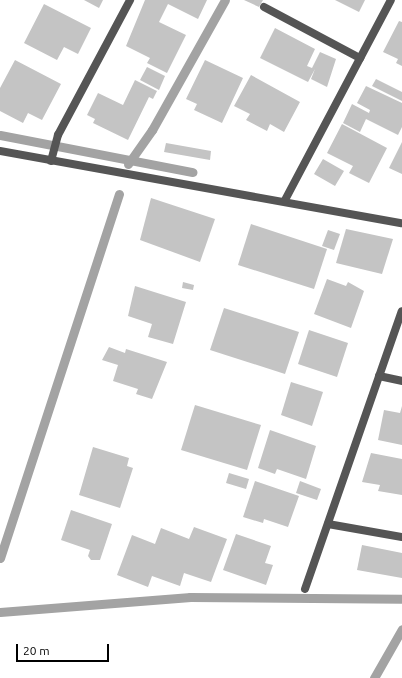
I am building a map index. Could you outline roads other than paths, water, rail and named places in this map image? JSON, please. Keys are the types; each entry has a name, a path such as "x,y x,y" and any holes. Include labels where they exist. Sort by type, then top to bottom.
{"street":[{"path":"52,161 55,145 130,0"},
{"path":"285,200 391,0"},
{"path":"264,7 360,58"},
{"path":"0,152 285,200 402,223"},
{"path":"305,589 402,311"},
{"path":"379,376 402,381"},
{"path":"328,524 402,537"}],"waterway":[{"path":"128,164 152,130 225,0"},
{"path":"0,135 192,172"},
{"path":"0,558 119,194"},
{"path":"0,612 190,597 402,599"},
{"path":"374,678 402,629"}]}
